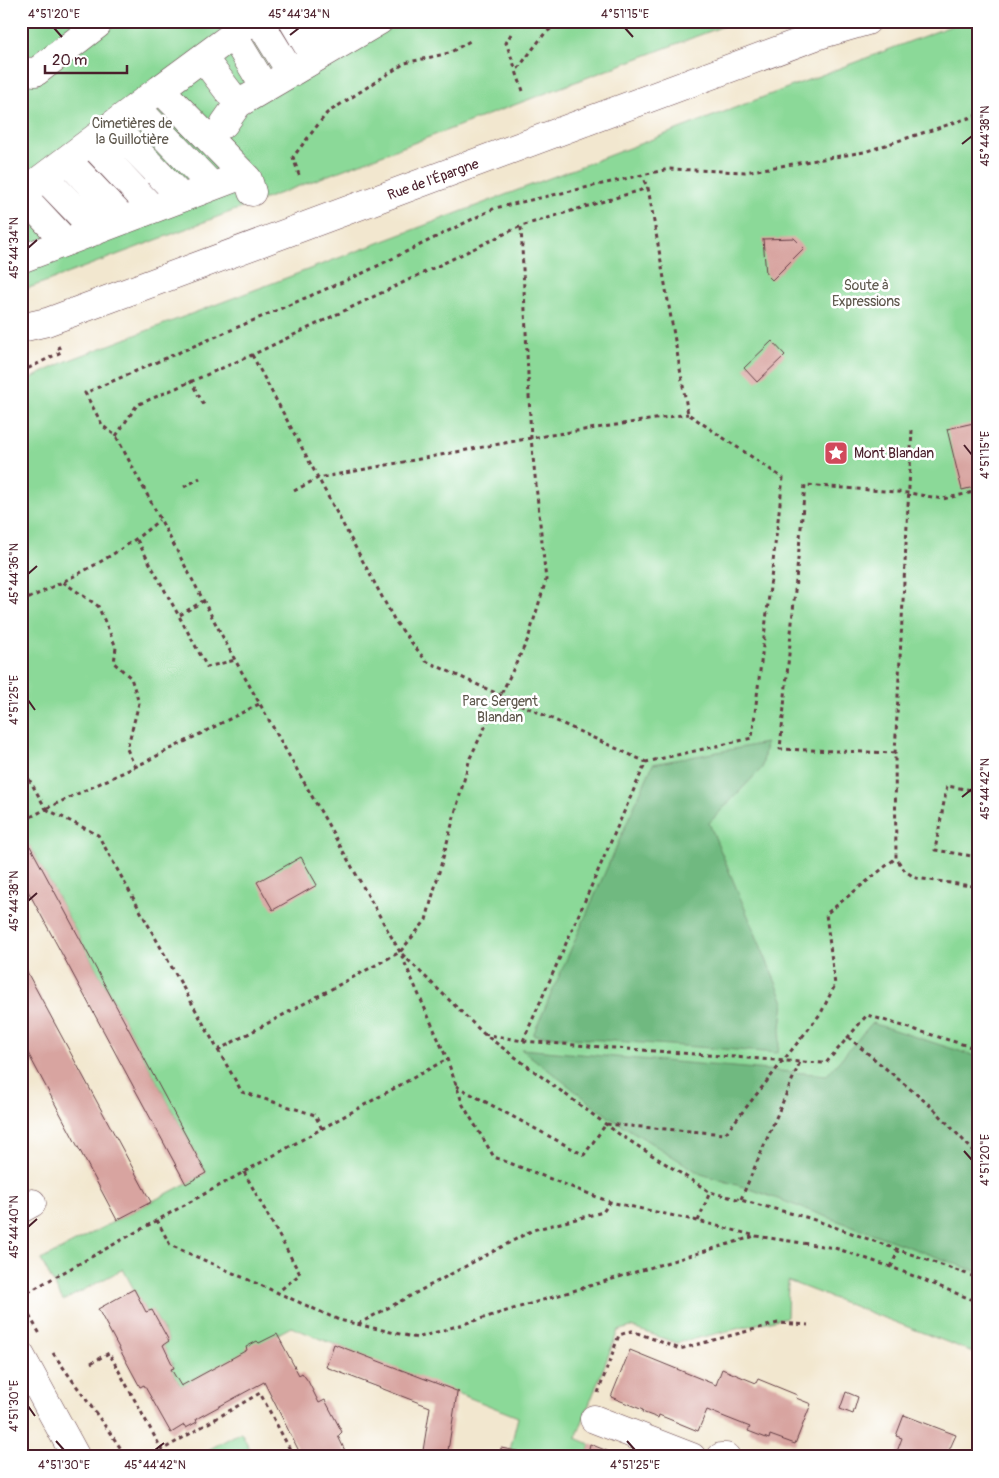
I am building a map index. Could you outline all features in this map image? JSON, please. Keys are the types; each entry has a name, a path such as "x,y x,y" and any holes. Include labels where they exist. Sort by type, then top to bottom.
{"main road":[{"path":"21,71 81,21"},
{"path":"21,71 36,72 98,26 94,21"},
{"path":"259,21 291,73"},
{"path":"293,21 315,58"},
{"path":"325,21 339,44"},
{"name":"Rue de l'Épargne","path":"819,35 846,21"},
{"name":"Rue de l'Épargne","path":"21,336 41,331 819,35 867,21"},
{"path":"203,58 231,114 265,88 339,44 368,24"},
{"path":"66,242 21,194 136,106 243,28 265,88"},
{"path":"26,250 66,242 212,186 248,183 160,89"},
{"path":"136,106 212,186"},
{"path":"112,124 182,198"},
{"path":"90,142 153,209"},
{"path":"67,160 124,220"},
{"path":"44,177 96,231"},
{"path":"21,1356 76,1457"},
{"path":"38,1387 91,1457"},
{"path":"594,1419 692,1457"},
{"path":"721,1457 726,1457"}],"path":[{"path":"516,71 545,33 562,21"},
{"path":"511,34 506,43 523,91"},
{"path":"299,175 292,157 327,113 405,63 449,53 470,41"},
{"path":"978,115 864,152 746,172 669,169 495,208 361,274 85,393 103,426 116,436 159,520 259,704 400,952 447,1059 463,1105 494,1157 610,1202 756,1236 835,1248 891,1267 978,1302"},
{"path":"641,175 648,188 688,414"},
{"path":"116,436 137,405 190,380 252,354 521,226 648,188"},
{"path":"218,1050 400,952 426,920 470,758 528,639 546,580 531,438 521,226"},
{"path":"21,372 62,352 41,331"},
{"path":"252,354 318,478 395,621 426,661 646,762 752,738 783,478 688,414 531,438 318,478 294,491"},
{"path":"190,380 204,405"},
{"path":"912,430 894,753 896,858 905,871 916,878 978,887"},
{"path":"184,487 200,478"},
{"path":"894,753 780,749 805,485 909,493 943,499 978,490"},
{"path":"21,602 63,582 137,540 159,520"},
{"path":"137,540 208,667 235,660"},
{"path":"63,582 98,606 116,647 114,663 131,678 139,703 127,749 135,767"},
{"path":"179,615 203,601"},
{"path":"21,822 259,704"},
{"path":"523,1041 646,762"},
{"path":"21,765 46,809 98,835 242,1092 315,1115 322,1128"},
{"path":"978,791 947,786 935,850 978,857"},
{"path":"456,1086 584,1155 606,1124 725,1134 821,1013 835,985 826,914 896,858"},
{"path":"400,952 484,1034 619,1134 710,1192 809,1218 978,1278"},
{"path":"484,1034 523,1041 826,1063 867,1015 978,1049"},
{"path":"848,1036 933,1108 978,1156"},
{"path":"21,1296 447,1059"},
{"path":"741,1199 800,1062"},
{"path":"244,1172 300,1274 278,1292"},
{"path":"698,1221 710,1192"},
{"path":"357,1324 533,1230 604,1212 610,1202"},
{"path":"157,1220 170,1245 339,1320 417,1338 756,1236"},
{"path":"891,1267 898,1250"},
{"path":"21,1302 44,1339"},
{"path":"594,1419 591,1410 619,1335 632,1331 680,1349 778,1323 808,1325"},
{"path":"49,1347 127,1457"},
{"path":"90,1363 109,1354 162,1450 260,1393 294,1457"}],"green space":[{"name":"Cimetières de la Guillotière","path":"21,21 737,21 21,291"},
{"name":"Parc Sergent Blandan","path":"964,21 978,21 978,1354 788,1281 787,1317 677,1343 631,1327 618,1331 576,1438 590,1444 587,1457 537,1457 537,1455 510,1450 518,1417 291,1327 181,1386 171,1369 174,1367 163,1345 169,1341 152,1310 146,1312 123,1269 63,1301 41,1260 206,1173 30,846 21,851 21,383 67,361"},
{"path":"766,743 762,768 709,823 784,1002 778,1053 533,1035 653,764"},
{"path":"872,1023 978,1057 978,1272 753,1190 701,1174 609,1117 521,1049 827,1075"},
{"path":"241,1432 254,1457 195,1457"}],"building":[{"path":"794,238 804,248 772,280 766,274 763,239"},
{"path":"772,341 785,355 757,382 744,368"},
{"path":"978,422 978,486 962,490 947,429"},
{"path":"21,832 28,844 21,848"},
{"path":"30,846 206,1173 186,1184 21,878 21,851"},
{"path":"301,857 317,885 273,910 257,882"},
{"path":"21,961 151,1202 117,1220 21,1040"},
{"path":"134,1289 146,1312 152,1310 169,1341 163,1345 174,1368 171,1369 181,1386 247,1350 246,1347 257,1341 259,1343 277,1334 299,1375 302,1373 308,1381 319,1403 325,1400 342,1432 338,1436 348,1457 302,1457 264,1382 196,1419 197,1422 186,1428 184,1425 171,1433 144,1385 140,1387 98,1309"},
{"path":"334,1344 459,1392 457,1393 447,1457 422,1457 430,1407 326,1367"},
{"path":"630,1350 716,1385 722,1369 756,1383 758,1379 797,1395 796,1398 811,1404 795,1444 770,1435 769,1439 748,1431 750,1427 707,1410 698,1431 659,1415 658,1418 642,1412 643,1410 611,1397"},
{"path":"846,1392 858,1397 853,1414 840,1409"},
{"path":"904,1415 956,1435 947,1455 942,1453 940,1457 895,1457 902,1438 896,1436"},
{"path":"590,1444 622,1457 587,1457"},
{"path":"501,1448 537,1455 537,1457 499,1457"}],"place":[{"name":"Mont Blandan","path":"836,453"}],"park label":[{"name":"Soute à Expressions","path":"866,294"}]}
